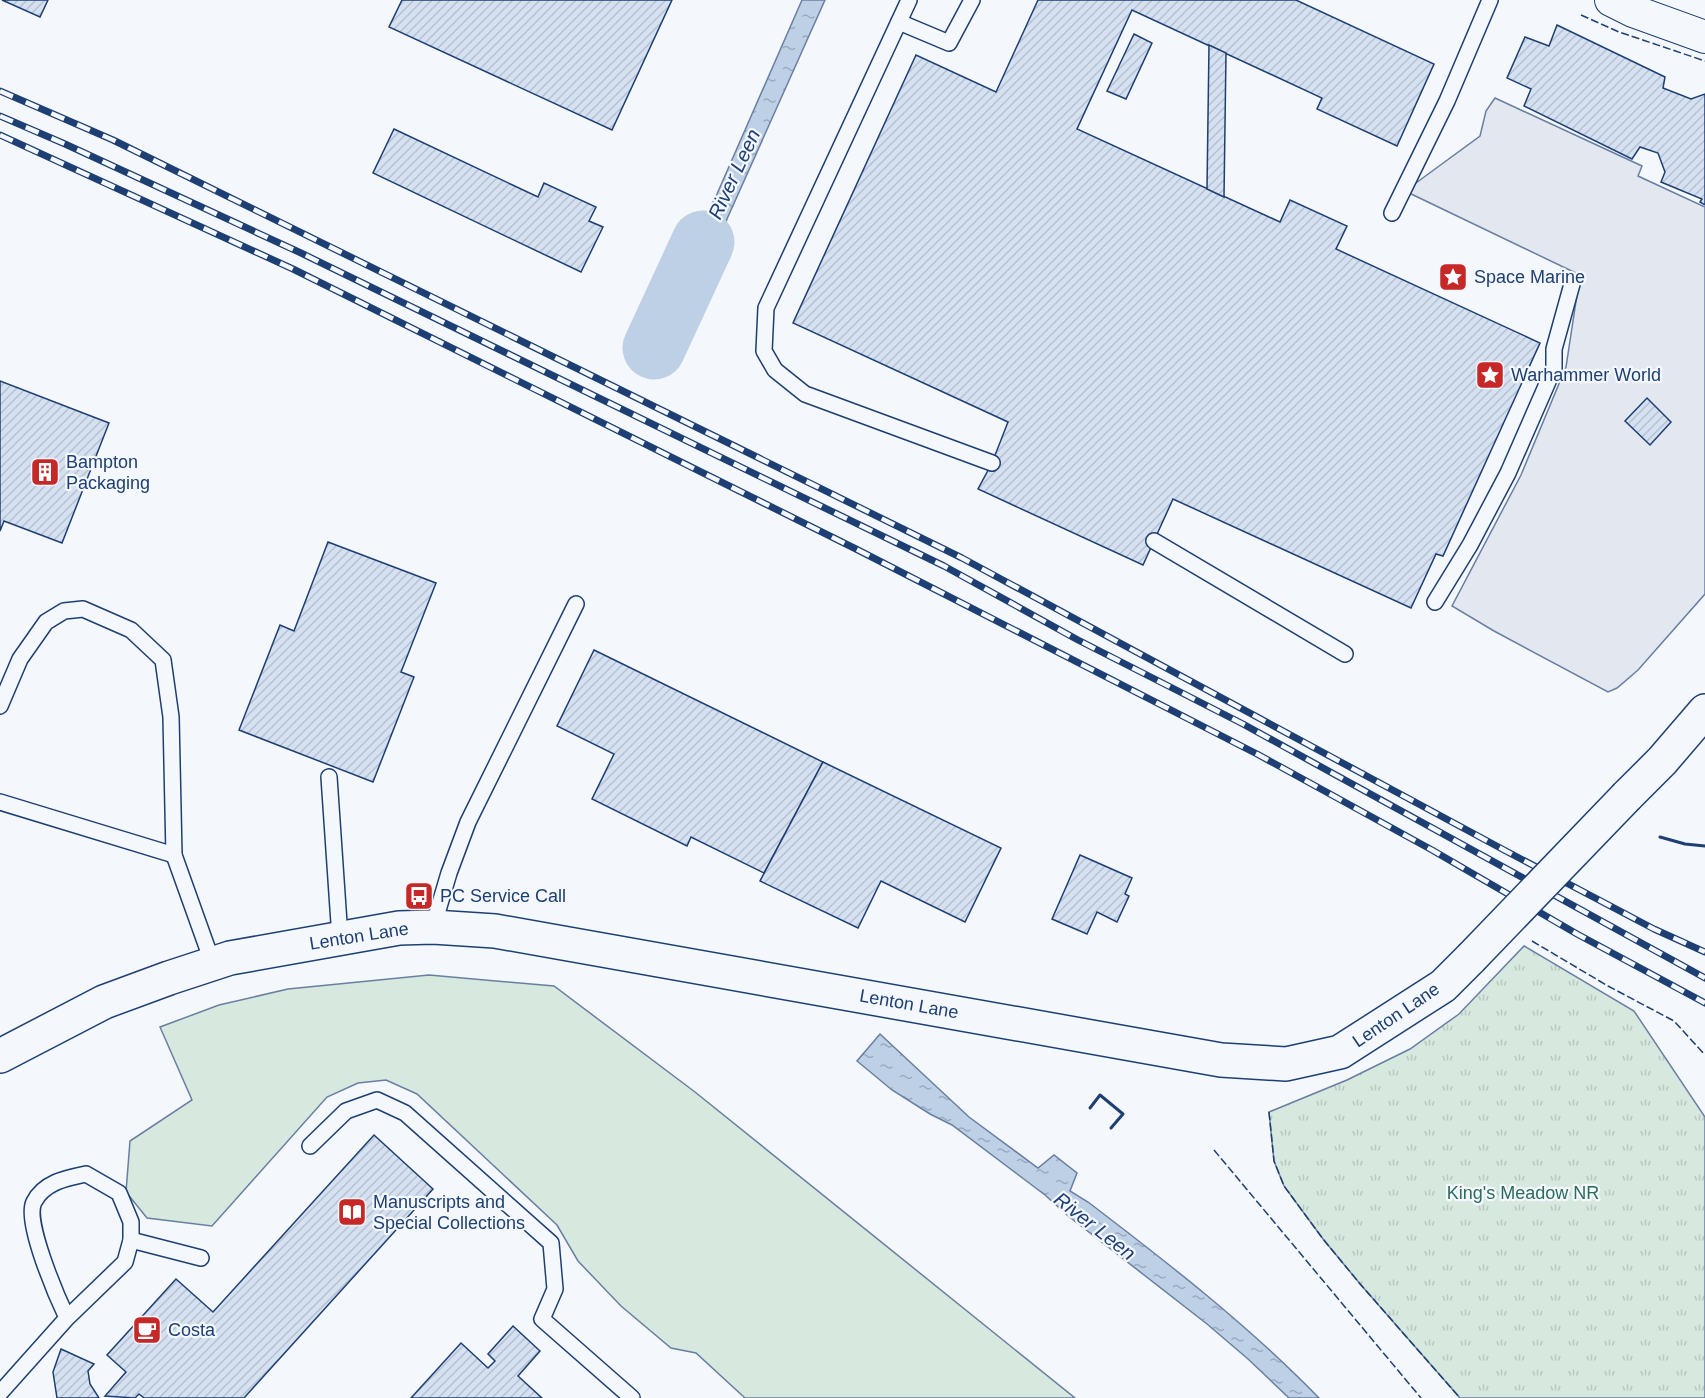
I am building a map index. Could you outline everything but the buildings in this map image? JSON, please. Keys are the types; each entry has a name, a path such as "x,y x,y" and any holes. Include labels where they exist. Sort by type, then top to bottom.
{"street":[{"path":"1611,0 1633,11 1705,37"},
{"name":"Lenton Lane","path":"0,1056 104,1002 213,963 399,928 433,927 495,931 1221,1060 1286,1064 1340,1052 1443,986 1662,761 1705,711"}],"lane":[{"path":"909,0 766,308 764,351 775,370 805,394 992,463"},
{"path":"899,22 949,43 972,0"},
{"path":"1392,213 1447,101 1490,0"},
{"path":"1435,602 1470,545 1508,473 1554,368 1554,349 1572,284"},
{"path":"1154,541 1345,654"},
{"path":"433,927 449,873 468,822 576,604"},
{"path":"0,706 20,659 46,622 64,611 83,609 131,630 163,660 171,717 174,855 213,963"},
{"path":"329,777 340,939"},
{"path":"0,802 174,855"},
{"path":"310,1146 346,1111 377,1100 405,1113 551,1243 555,1289 542,1319 632,1398"},
{"path":"0,1393 67,1318 125,1262 131,1222 120,1193 87,1174 64,1178 47,1187 33,1203 32,1221 55,1293 67,1318"},
{"path":"130,1240 201,1258"}],"green space":[{"name":"King's Meadow NR","path":"1524,946 1634,1011 1705,1117 1705,1398 1460,1398 1361,1285 1284,1186 1274,1161 1269,1112 1347,1080 1410,1049 1459,1014"},
{"path":"429,975 554,986 695,1092 1075,1398 745,1398 696,1353 671,1348 621,1306 578,1261 557,1225 417,1094 386,1080 358,1083 327,1097 212,1226 147,1218 126,1192 130,1141 192,1100 160,1027 219,1005 288,989"}],"shaded area":[{"path":"1495,98 1642,166 1638,176 1705,207 1705,594 1638,670 1617,688 1608,692 1452,606 1521,475 1566,367 1580,275 1405,191 1480,136 1486,111"}],"water":[{"path":"802,0 825,0 727,219 686,331 654,316 673,272 697,234 717,194"},
{"path":"880,1034 969,1117 1038,1168 1054,1155 1077,1173 1070,1191 1088,1202 1207,1296 1264,1345 1319,1398 1289,1398 1207,1324 1067,1215 1045,1195 952,1125 892,1090 857,1061"}],"waterway":[{"name":"River Leen","path":"654,348 703,242"}],"railway":[{"path":"0,91 113,140 962,558 1504,850 1654,929 1705,952"},
{"path":"0,116 301,253 944,566 1078,640 1243,724 1705,978"},
{"path":"0,135 293,269 856,549 1257,754 1432,850 1577,934 1705,1003"}],"fence":[{"path":"1581,15 1619,32 1705,61"},
{"path":"1532,941 1608,986 1674,1021 1705,1055"},
{"path":"1269,1112 1274,1161 1284,1186 1361,1285 1460,1398"},
{"path":"1214,1150 1421,1398"}],"wall":[{"path":"1660,837 1685,844 1705,846"},
{"path":"1090,1108 1100,1095 1123,1114 1111,1128"}],"place":[{"name":"Space Marine","path":"1453,277"},
{"name":"Warhammer World","path":"1490,375"},
{"name":"Bampton Packaging","path":"45,472"},
{"name":"PC Service Call","path":"419,896"},
{"name":"Manuscripts and Special Collections","path":"352,1212"},
{"name":"Costa","path":"147,1330"}]}
